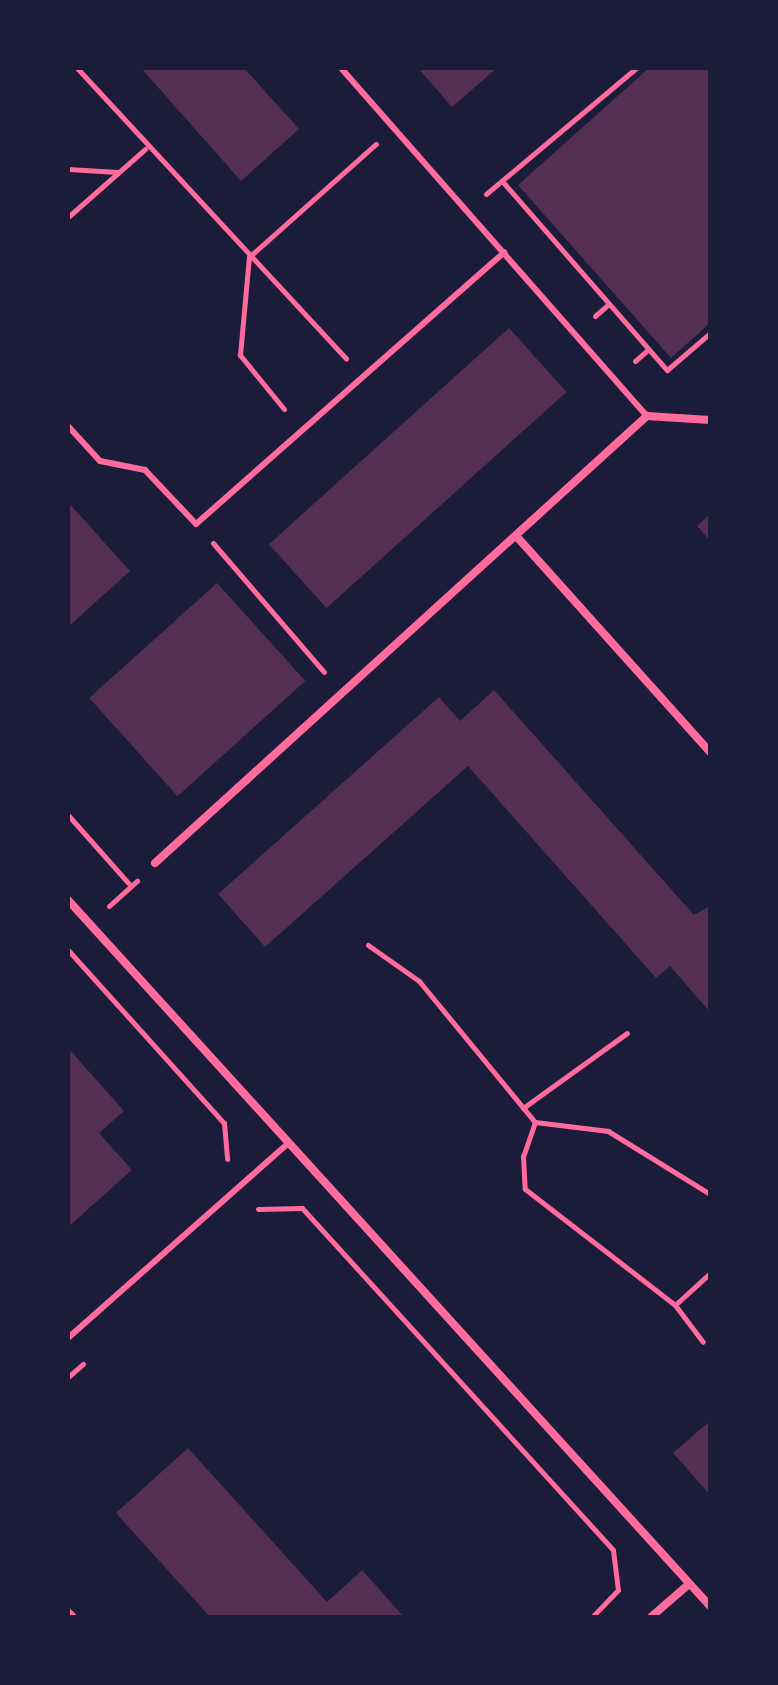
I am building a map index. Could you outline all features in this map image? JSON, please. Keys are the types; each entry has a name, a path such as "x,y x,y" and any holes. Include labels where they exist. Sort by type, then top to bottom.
{"street":[{"path":"155,863 346,697 647,416 710,420"},
{"path":"518,538 710,752"},
{"path":"68,900 286,1145 710,1606"},
{"path":"651,1617 689,1584"}],"lane":[{"path":"341,68 647,416"},
{"path":"68,426 100,461 145,470 196,524 504,252"},
{"path":"68,1338 286,1145"}],"path":[{"path":"77,68 145,149 364,377"},
{"path":"467,210 636,68"},
{"path":"302,431 240,355 249,257 394,128"},
{"path":"68,217 145,149"},
{"path":"68,169 118,172"},
{"path":"502,181 667,370 710,333"},
{"path":"196,524 346,697"},
{"path":"68,815 131,886"},
{"path":"368,945 419,981 535,1122 608,1131 710,1194"},
{"path":"68,950 224,1123 224,1165"},
{"path":"523,1108 627,1033"},
{"path":"535,1122 523,1156 525,1189 675,1305 703,1342"},
{"path":"251,1212 285,1204 302,1208 613,1550 618,1590 592,1617"},
{"path":"675,1305 710,1273"},
{"path":"68,1377 90,1357"},
{"path":"68,1610 75,1617"}],"building":[{"path":"141,68 246,70 299,129 241,181"},
{"path":"418,68 497,68 452,107"},
{"path":"649,68 710,69 710,323 671,358 518,185"},
{"path":"509,328 567,392 327,608 269,544"},
{"path":"68,502 130,571 68,627"},
{"path":"710,514 710,541 697,526"},
{"path":"217,583 305,681 178,796 89,698"},
{"path":"494,690 694,915 710,906 710,1012 670,966 656,978 468,766 265,947 218,894 439,697 460,721"},
{"path":"68,1048 124,1111 99,1133 132,1170 68,1227"},
{"path":"710,1421 710,1495 673,1453"},
{"path":"188,1448 327,1602 362,1570 404,1617 210,1617 116,1513"}]}
